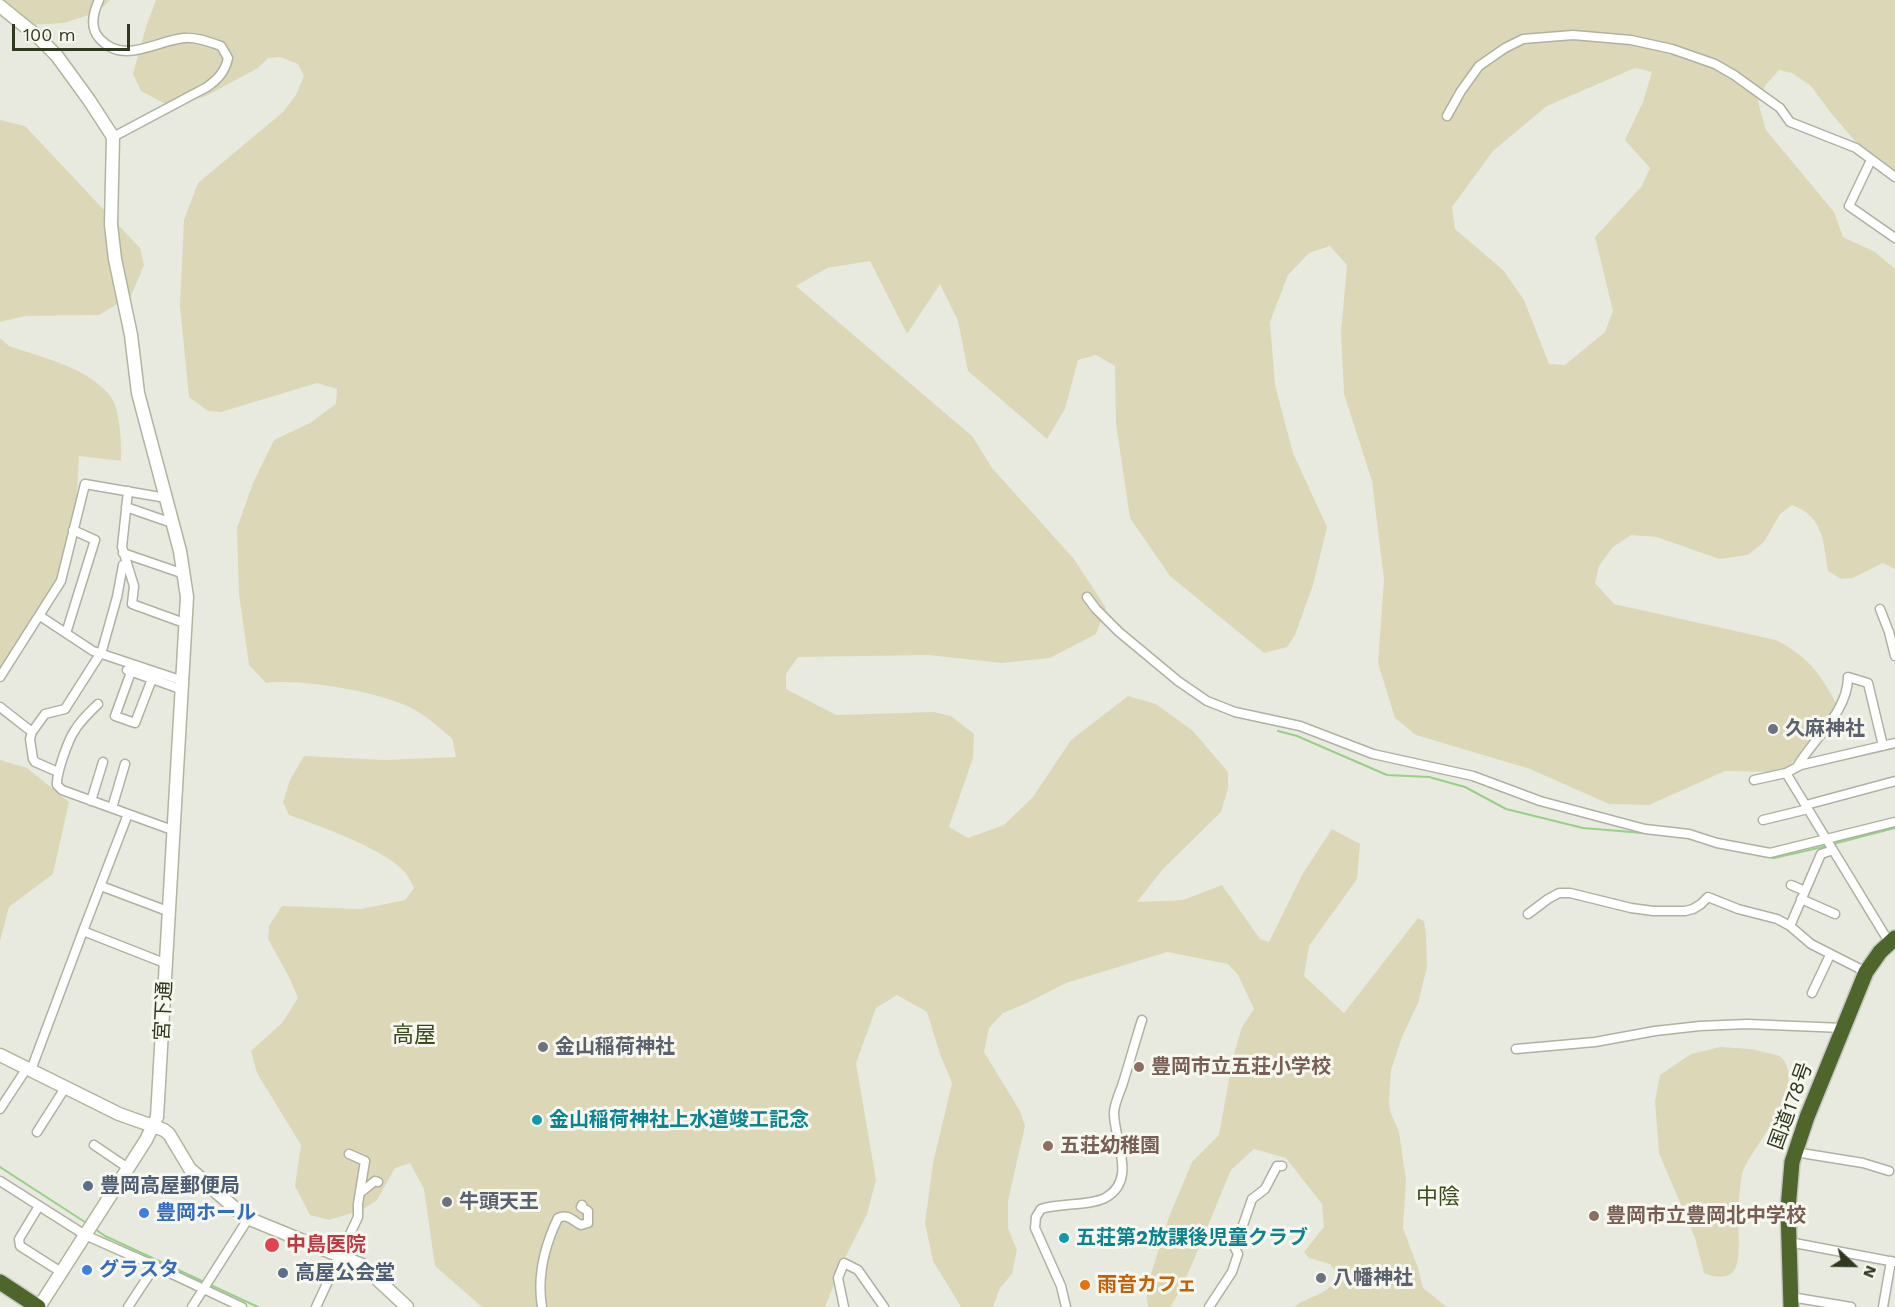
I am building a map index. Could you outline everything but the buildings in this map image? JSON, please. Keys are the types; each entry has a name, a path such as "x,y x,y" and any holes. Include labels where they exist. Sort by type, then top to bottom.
{"highway":[{"name":"国道178号","path":"1791,1302 1788,1193 1795,1152 1866,972 1890,946"},
{"path":"0,1282 38,1307"}],"street":[{"path":"0,6 37,36 57,56 113,137 207,87 219,78 226,67 228,58 220,46 202,39 185,38 122,52 107,46 98,37 93,26 94,12 99,0"},
{"path":"1447,116 1479,66 1523,39 1573,35 1631,40 1672,49 1714,64 1734,75 1780,108 1790,122 1845,143 1895,177"},
{"name":"宮下通","path":"38,1307 153,1126 159,1101 187,597 172,522 138,393 131,335 115,259 111,225 113,137"},
{"path":"1871,160 1849,206 1895,238"},
{"path":"0,677 61,581 85,484 166,498"},
{"path":"128,491 122,547 134,586 132,604 187,624"},
{"path":"126,507 172,522"},
{"path":"67,630 95,540 73,530"},
{"path":"123,553 184,574"},
{"path":"58,772 33,759 30,739 32,732 45,714 65,709 100,654 117,597 123,566"},
{"path":"1087,597 1119,632 1178,681 1208,701 1235,712 1300,726 1373,754 1473,776 1540,801 1645,829 1689,834 1717,843 1770,853 1895,822"},
{"path":"1880,609 1895,656"},
{"path":"40,616 93,651 183,686"},
{"path":"152,679 135,723 115,716 129,671 183,686"},
{"path":"1796,768 1836,712 1847,690 1848,677 1868,683 1883,746"},
{"path":"98,704 73,731 58,772 59,788 175,831"},
{"path":"0,707 32,732"},
{"path":"1754,780 1895,743"},
{"path":"91,801 104,762"},
{"path":"112,808 125,764"},
{"path":"1786,772 1890,946"},
{"path":"1763,820 1895,781"},
{"path":"0,1109 29,1069 128,814"},
{"path":"1790,926 1821,854 1833,850"},
{"path":"1791,885 1835,914"},
{"path":"100,886 170,912"},
{"path":"1528,914 1559,893 1570,893 1653,911 1693,909 1708,897 1738,909 1770,916 1790,926 1804,939 1830,955 1866,972"},
{"path":"83,931 167,964"},
{"path":"1812,993 1830,955"},
{"path":"1066,1307 1062,1286 1035,1228 1036,1217 1041,1209 1051,1206 1103,1199 1112,1193 1120,1182 1123,1168 1122,1154 1114,1112 1142,1020"},
{"path":"1516,1049 1595,1042 1655,1030 1700,1026 1747,1024 1843,1028"},
{"path":"0,1055 119,1114 164,1130 195,1174 248,1219 362,1265 407,1307"},
{"path":"37,1132 65,1088"},
{"path":"94,1145 128,1168"},
{"path":"1795,1152 1863,1163 1889,1171"},
{"path":"316,1307 358,1217 364,1161 349,1154"},
{"path":"1209,1307 1232,1272 1238,1254 1235,1248 1252,1199 1266,1189 1277,1166 1282,1166"},
{"path":"0,1181 39,1206 89,1229 155,1266 242,1307"},
{"path":"360,1193 375,1181 378,1182"},
{"path":"542,1307 542,1269 547,1242 558,1218 562,1216 581,1225 588,1223 588,1211 580,1205"},
{"path":"39,1206 19,1239 20,1246 61,1272"},
{"path":"192,1307 248,1219"},
{"path":"1789,1242 1893,1261 1883,1307"},
{"path":"844,1307 838,1278 844,1263 858,1270 884,1307"},
{"path":"128,1307 155,1266"},
{"path":"1791,1302 1851,1307"}],"shaded area":[{"path":"0,0 110,0 98,12 64,23 30,25 0,9"},
{"path":"156,0 1895,0 1895,181 1880,170 1830,112 1811,86 1792,73 1779,70 1765,86 1758,102 1766,130 1834,212 1843,237 1875,252 1895,269 1895,569 1883,563 1853,578 1841,579 1828,571 1823,540 1816,523 1803,510 1792,505 1780,514 1764,542 1748,555 1719,559 1657,537 1631,535 1613,547 1599,566 1595,583 1614,604 1776,640 1812,666 1836,703 1822,731 1786,768 1775,772 1725,771 1649,805 1609,804 1530,769 1416,735 1395,718 1378,663 1384,580 1372,481 1344,394 1341,332 1347,265 1330,246 1309,253 1288,275 1270,322 1275,385 1293,453 1327,527 1313,585 1295,635 1287,647 1264,653 1170,576 1130,518 1116,424 1115,366 1096,355 1078,360 1065,409 1047,439 968,371 958,321 940,284 907,334 870,261 827,268 796,286 972,436 992,468 1074,559 1106,608 1096,634 1050,658 1002,663 929,655 798,657 786,674 786,689 836,715 934,712 951,716 974,734 973,758 949,827 968,838 1004,825 1033,797 1071,740 1128,696 1156,704 1193,731 1228,772 1228,788 1221,812 1162,870 1137,902 1183,900 1222,885 1260,939 1269,942 1302,875 1332,829 1360,844 1357,879 1309,946 1304,976 1344,1013 1418,918 1424,921 1427,967 1418,1003 1402,1037 1391,1070 1389,1100 1390,1111 1399,1132 1406,1180 1403,1228 1423,1288 1447,1307 1294,1307 1330,1287 1337,1274 1330,1264 1309,1258 1304,1252 1324,1227 1322,1204 1286,1158 1254,1149 1231,1170 1182,1288 1170,1307 1148,1307 1146,1290 1169,1217 1192,1162 1219,1135 1233,1057 1242,1027 1254,1009 1238,975 1228,964 1167,952 1066,983 1003,1013 989,1028 984,1052 1020,1111 1025,1126 1008,1201 1008,1228 1017,1250 1012,1274 1000,1288 993,1307 961,1307 933,1261 925,1223 933,1163 952,1083 927,1012 897,995 876,1008 856,1063 876,1180 867,1214 843,1262 825,1307 482,1307 435,1266 424,1189 410,1163 395,1168 377,1200 362,1210 329,1220 310,1215 295,1186 301,1145 257,1073 251,1051 282,1023 298,998 268,939 269,926 282,906 361,909 405,900 414,888 407,875 398,866 370,848 289,815 283,802 290,780 304,756 385,760 456,757 452,738 427,718 398,702 319,684 266,683 249,665 239,594 237,528 253,483 274,440 310,423 336,404 337,389 317,383 221,412 208,411 189,397 180,306 184,220 198,183 283,112 296,95 304,76 298,64 280,57 268,58 258,68 206,96 171,107 141,91 133,74","holes":["1635,68 1652,72 1643,102 1625,140 1650,168 1642,186 1595,237 1613,311 1605,332 1565,365 1549,364 1524,300 1503,270 1455,229 1452,207 1493,151 1547,106"]},
{"path":"0,120 25,126 140,248 144,265 131,296 99,315 25,316 0,322"},
{"path":"0,338 9,346 78,371 90,378 111,397 120,428 121,461 79,456 77,498 57,579 0,668"},
{"path":"0,760 27,768 69,802 53,874 9,907 0,941"},
{"path":"1720,1047 1751,1049 1780,1056 1787,1068 1788,1082 1777,1114 1743,1171 1738,1206 1738,1261 1734,1271 1722,1277 1704,1273 1695,1238 1659,1153 1655,1101 1660,1075 1691,1054"}],"waterway":[{"path":"1278,731 1297,736 1387,775 1429,777 1465,787 1506,809 1583,828 1643,833"},
{"path":"1833,844 1895,828"},
{"path":"1757,855 1774,858 1827,846"},
{"path":"1716,847 1734,850"},
{"path":"0,1167 88,1224"},
{"path":"95,1229 105,1236 258,1307"}],"place":[{"name":"久麻神社","path":"1773,729"},
{"name":"金山稲荷神社","path":"543,1047"},
{"name":"豊岡市立五荘小学校","path":"1139,1067"},
{"name":"金山稲荷神社上水道竣工記念","path":"537,1120"},
{"name":"五荘幼稚園","path":"1048,1146"},
{"name":"豊岡高屋郵便局","path":"88,1186"},
{"name":"牛頭天王","path":"447,1202"},
{"name":"豊岡ホール","path":"144,1213"},
{"name":"豊岡市立豊岡北中学校","path":"1594,1216"},
{"name":"五荘第2放課後児童クラブ","path":"1064,1238"},
{"name":"中島医院","path":"272,1245"},
{"name":"グラスタ","path":"87,1270"},
{"name":"高屋公会堂","path":"283,1273"},
{"name":"八幡神社","path":"1321,1278"},
{"name":"雨音カフェ","path":"1085,1285"}],"district":[{"name":"高屋","path":"414,1036"},
{"name":"中陰","path":"1438,1198"}]}
